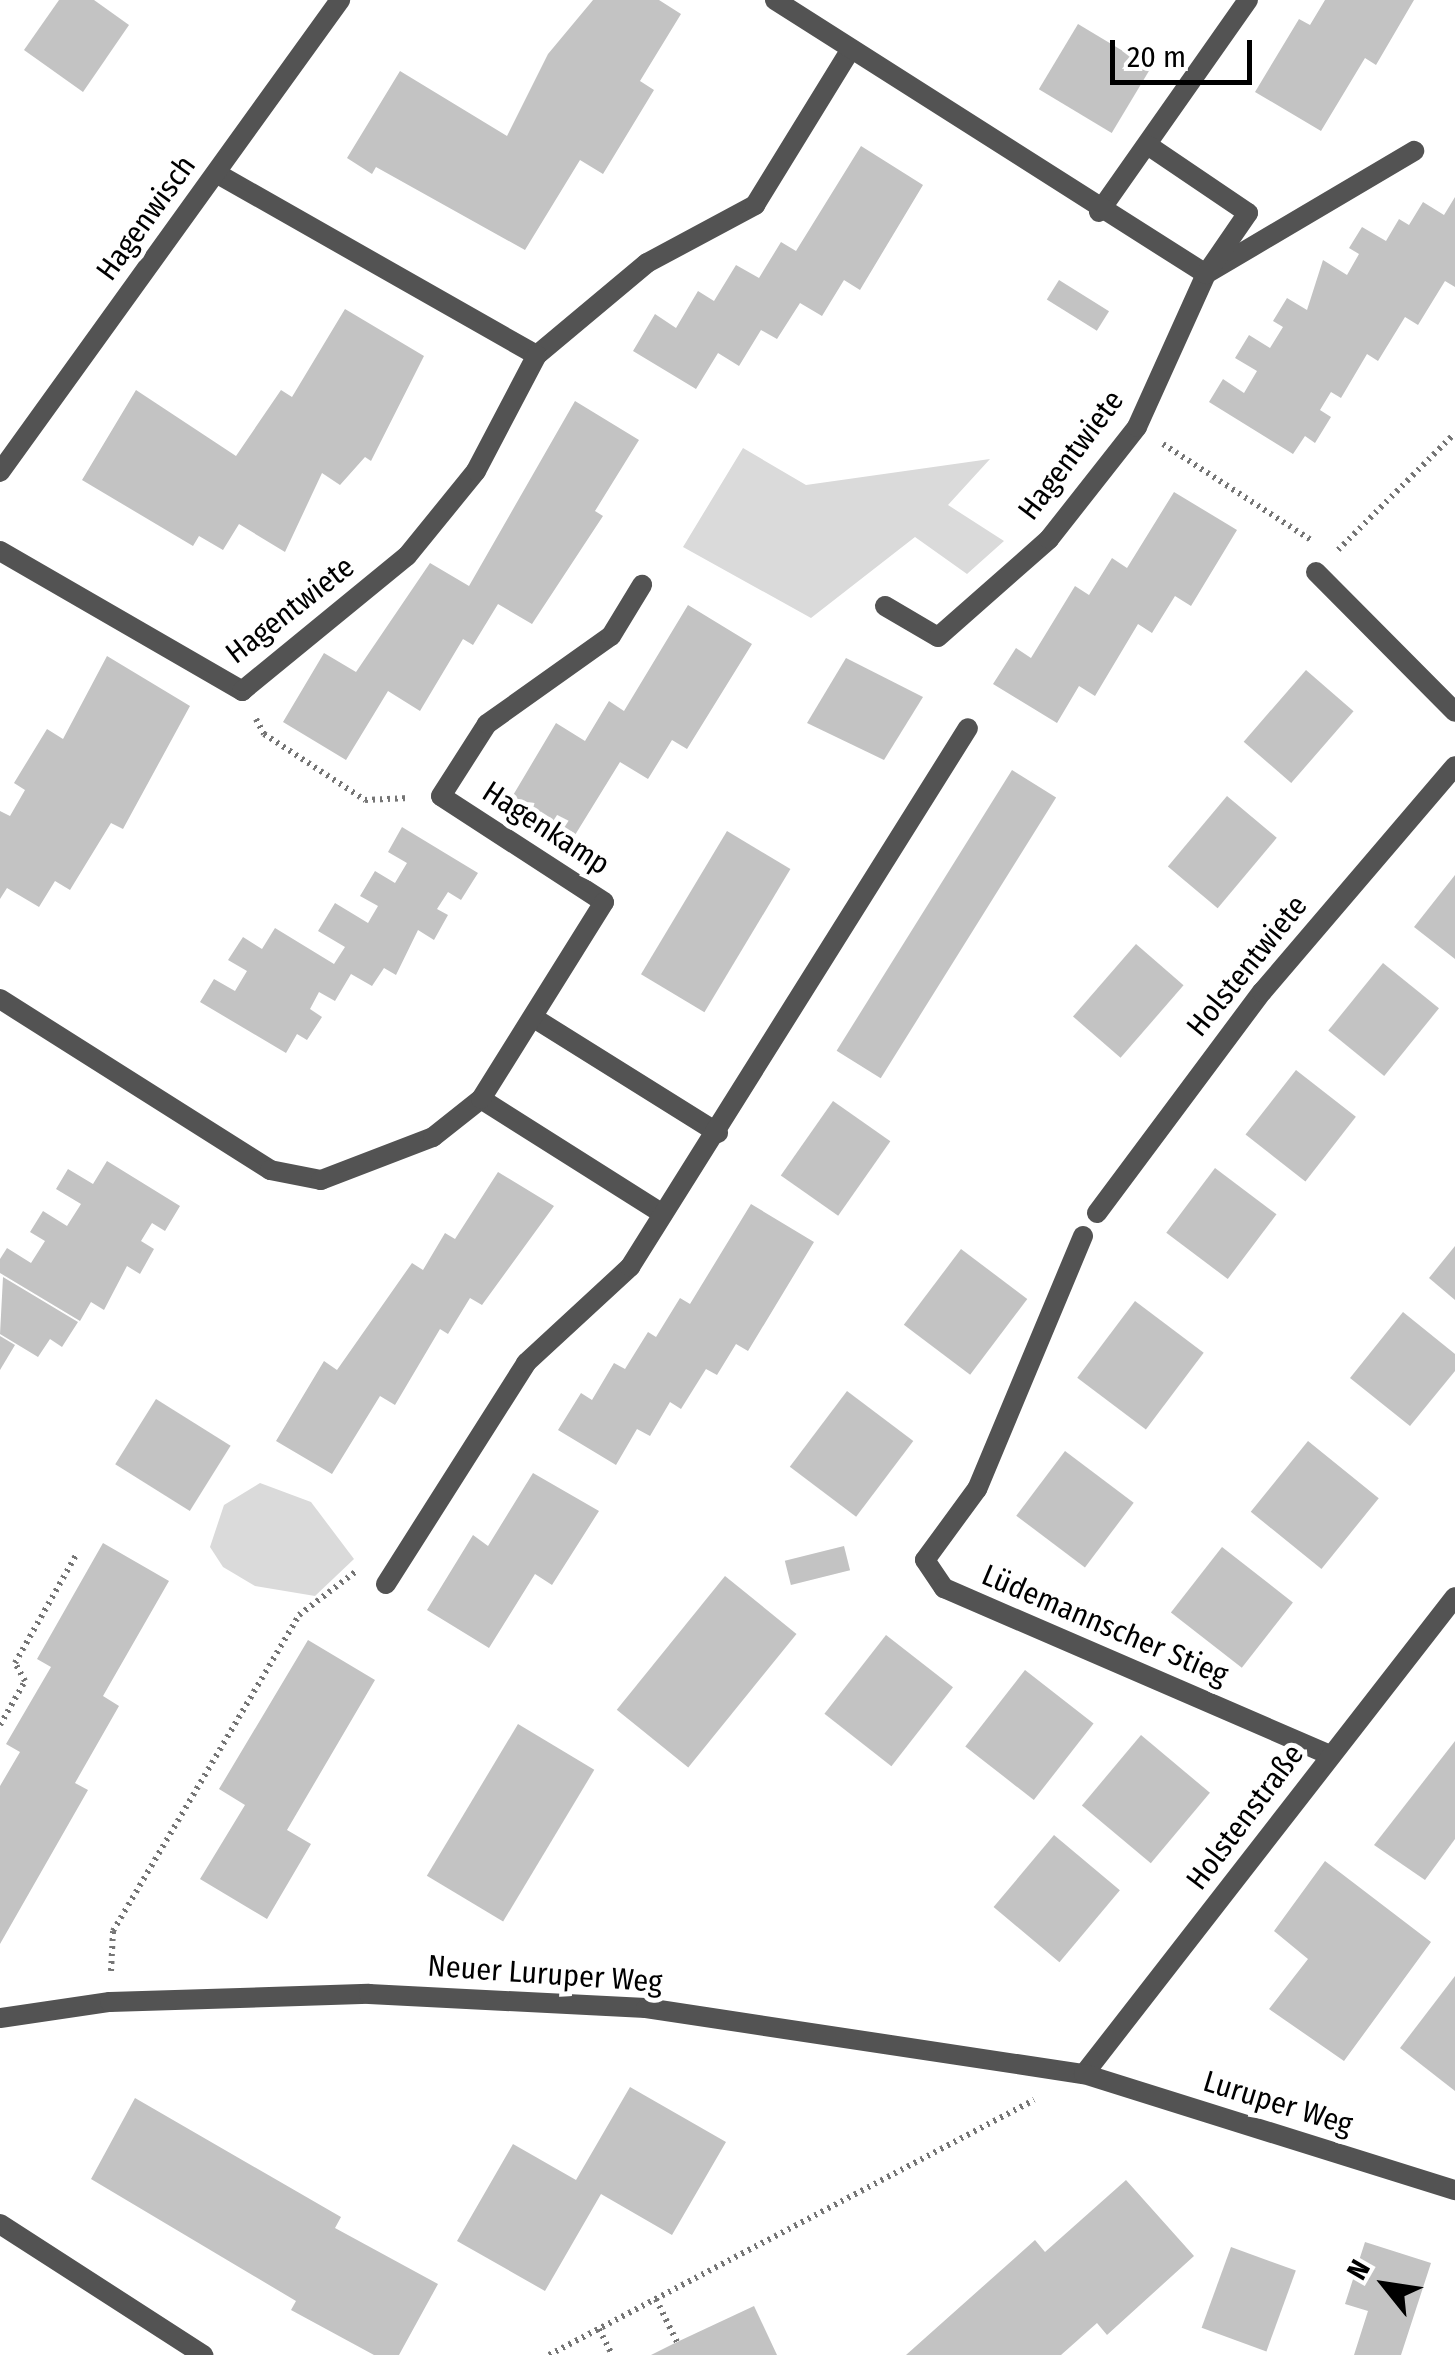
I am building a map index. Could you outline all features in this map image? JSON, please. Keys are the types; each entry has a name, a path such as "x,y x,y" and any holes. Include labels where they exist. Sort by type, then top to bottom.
{"street":[{"name":"Hagenwisch","path":"0,472 340,0"},
{"path":"1099,212 1149,146 1213,39 1248,0"},
{"path":"777,1 1099,212 1206,274 1414,150"},
{"name":"Hagentwiete","path":"0,551 242,691 407,556 476,471 537,356 647,263 755,206 851,48"},
{"name":"Hagentwiete","path":"885,606 938,637 1048,540 1137,428 1206,274 1248,212 1149,146"},
{"path":"216,173 537,356"},
{"path":"1316,572 1455,712"},
{"name":"Hagenkamp","path":"0,999 270,1170 321,1180 376,1164 433,1137 481,1099 604,902 440,796 487,724 611,636 642,585"},
{"path":"386,1584 526,1362 630,1266 718,1133 968,728"},
{"name":"Holstentwiete","path":"1097,1212 1262,992 1455,766"},
{"path":"534,1018 718,1133"},
{"path":"481,1099 663,1214"},
{"name":"Lüdemannscher Stieg","path":"1083,1236 978,1488 926,1560 944,1588 1330,1756"},
{"name":"Holstenstraße","path":"1084,2074 1455,1597"},
{"name":"Neuer Luruper Weg","path":"0,2018 110,2002 369,1994 646,2008 1084,2074"},
{"name":"Luruper Weg","path":"1084,2074 1455,2190"},
{"path":"0,2224 202,2355"}],"path":[{"path":"1137,428 1310,536 1316,572"},
{"path":"1316,572 1455,433"},
{"path":"242,691 264,734 365,800 440,796"},
{"path":"0,1725 25,1681 15,1662 76,1556"},
{"path":"110,2002 113,1932 299,1614 358,1569 386,1584"},
{"path":"550,2355 1084,2074"},
{"path":"656,2299 677,2342"},
{"path":"599,2329 612,2355"}],"shaded area":[{"path":"743,448 806,485 990,459 948,505 1004,541 967,574 915,537 811,618 683,547"},
{"path":"260,1483 311,1502 354,1559 315,1596 255,1586 223,1567 210,1547 224,1505"}],"building":[{"path":"59,0 94,0 129,25 83,92 24,50"},
{"path":"593,0 659,0 681,14 640,81 654,90 603,174 580,160 525,250 376,167 372,174 347,158 400,71 507,136 548,54"},
{"path":"1325,0 1414,0 1376,65 1365,58 1321,131 1255,92 1299,19 1310,25"},
{"path":"1078,24 1151,68 1112,133 1039,89"},
{"path":"861,146 923,185 860,290 844,280 822,316 800,303 777,339 761,330 739,366 718,353 696,389 633,351 655,314 676,328 698,291 714,301 736,265 759,278 781,242 796,251"},
{"path":"1455,197 1455,287 1445,281 1418,325 1405,317 1378,361 1367,354 1341,398 1331,392 1320,410 1331,417 1315,443 1305,436 1293,454 1209,402 1223,379 1244,393 1257,371 1235,358 1249,335 1270,348 1283,327 1273,321 1287,298 1307,310 1323,260 1347,275 1359,254 1349,248 1362,227 1386,241 1399,219 1409,225 1423,202 1444,215"},
{"path":"1059,280 1109,311 1097,331 1047,300"},
{"path":"345,309 424,356 371,461 365,457 340,485 322,473 285,552 239,524 223,550 199,536 193,546 82,480 136,390 236,456 281,390 292,397"},
{"path":"575,401 639,440 595,511 603,516 532,624 498,604 473,645 463,639 420,711 388,691 346,760 283,722 324,653 356,672 430,563 469,586"},
{"path":"1174,492 1237,530 1191,606 1175,596 1152,633 1138,624 1095,696 1079,686 1057,723 993,684 1016,648 1031,658 1075,586 1089,595 1112,558 1127,568"},
{"path":"688,605 752,644 687,749 672,740 648,779 620,762 575,835 512,797 556,723 585,741 609,701 624,711"},
{"path":"107,656 190,706 123,829 111,823 70,890 55,881 39,907 7,888 0,899 0,811 10,816 25,790 14,783 47,729 63,739"},
{"path":"846,658 923,697 884,760 807,723"},
{"path":"1306,670 1354,711 1291,783 1244,742"},
{"path":"1012,770 1056,798 881,1078 837,1051"},
{"path":"1227,796 1277,838 1218,908 1168,866"},
{"path":"402,827 478,873 461,900 448,892 437,909 448,915 434,940 418,930 396,975 384,968 372,986 351,974 335,1001 319,992 310,1009 322,1017 307,1040 297,1034 286,1053 200,1002 214,979 235,991 247,971 228,960 243,937 262,949 275,928 334,964 345,947 318,931 335,903 368,923 378,906 360,896 375,871 395,883 407,863 388,852"},
{"path":"727,831 790,869 704,1012 641,974"},
{"path":"1455,875 1455,959 1414,927"},
{"path":"1136,944 1184,985 1121,1058 1073,1016"},
{"path":"1383,963 1439,1008 1384,1076 1328,1031"},
{"path":"1296,1070 1356,1117 1305,1181 1246,1135"},
{"path":"833,1101 890,1141 838,1216 781,1176"},
{"path":"107,1161 180,1206 165,1231 152,1223 141,1241 154,1249 140,1274 127,1266 104,1310 91,1302 80,1321 0,1273 0,1259 7,1248 31,1263 45,1241 30,1232 43,1211 67,1226 81,1204 56,1189 68,1169 93,1184"},
{"path":"1215,1168 1276,1214 1228,1279 1166,1233"},
{"path":"498,1172 554,1206 482,1305 470,1298 448,1334 440,1329 395,1405 380,1396 332,1474 276,1441 324,1361 337,1370 412,1263 423,1270 445,1233 455,1239"},
{"path":"751,1204 814,1242 748,1351 736,1344 717,1375 706,1369 681,1409 670,1402 650,1436 637,1429 616,1465 558,1430 581,1393 592,1400 614,1363 625,1369 648,1332 656,1337 680,1298 690,1304"},
{"path":"1455,1246 1455,1300 1429,1278"},
{"path":"961,1249 1027,1299 970,1375 904,1325"},
{"path":"3,1277 78,1322 62,1347 50,1339 38,1357 0,1334"},
{"path":"1135,1301 1204,1353 1146,1429 1077,1378"},
{"path":"1403,1312 1455,1354 1455,1371 1410,1426 1350,1378"},
{"path":"0,1336 15,1345 0,1370"},
{"path":"847,1391 913,1441 856,1517 790,1467"},
{"path":"156,1399 231,1446 190,1511 115,1464"},
{"path":"1308,1441 1379,1498 1321,1569 1251,1512"},
{"path":"1065,1451 1134,1503 1085,1567 1016,1516"},
{"path":"533,1473 599,1511 552,1585 535,1574 489,1648 427,1610 473,1535 488,1546"},
{"path":"103,1543 169,1581 103,1696 119,1706 75,1783 88,1790 0,1944 0,1786 20,1752 6,1744 51,1667 37,1659"},
{"path":"844,1546 850,1570 791,1585 785,1561"},
{"path":"1222,1547 1293,1602 1242,1668 1171,1612"},
{"path":"725,1576 796,1634 688,1768 617,1710"},
{"path":"886,1635 953,1687 891,1766 824,1714"},
{"path":"308,1640 375,1680 287,1830 311,1844 267,1919 200,1879 245,1805 219,1789"},
{"path":"1025,1670 1094,1724 1034,1800 965,1746"},
{"path":"518,1724 594,1770 503,1922 427,1876"},
{"path":"1141,1735 1210,1793 1151,1863 1082,1805"},
{"path":"1455,1741 1455,1839 1425,1880 1374,1845"},
{"path":"1054,1835 1120,1890 1059,1962 994,1907"},
{"path":"1325,1861 1431,1942 1344,2061 1269,2009 1308,1959 1274,1931"},
{"path":"1455,1976 1455,2091 1400,2048"},
{"path":"630,2087 726,2142 672,2235 601,2194 545,2291 457,2241 513,2144 576,2180"},
{"path":"135,2098 341,2217 335,2228 438,2284 399,2355 374,2355 291,2310 296,2301 91,2179"},
{"path":"1126,2180 1194,2256 1107,2335 1097,2323 1061,2355 906,2355 1035,2240 1045,2252"},
{"path":"1365,2242 1431,2263 1401,2355 1354,2355 1368,2311 1345,2304"},
{"path":"1231,2247 1296,2271 1266,2351 1202,2328"},
{"path":"754,2306 777,2355 651,2355 677,2342"}]}
